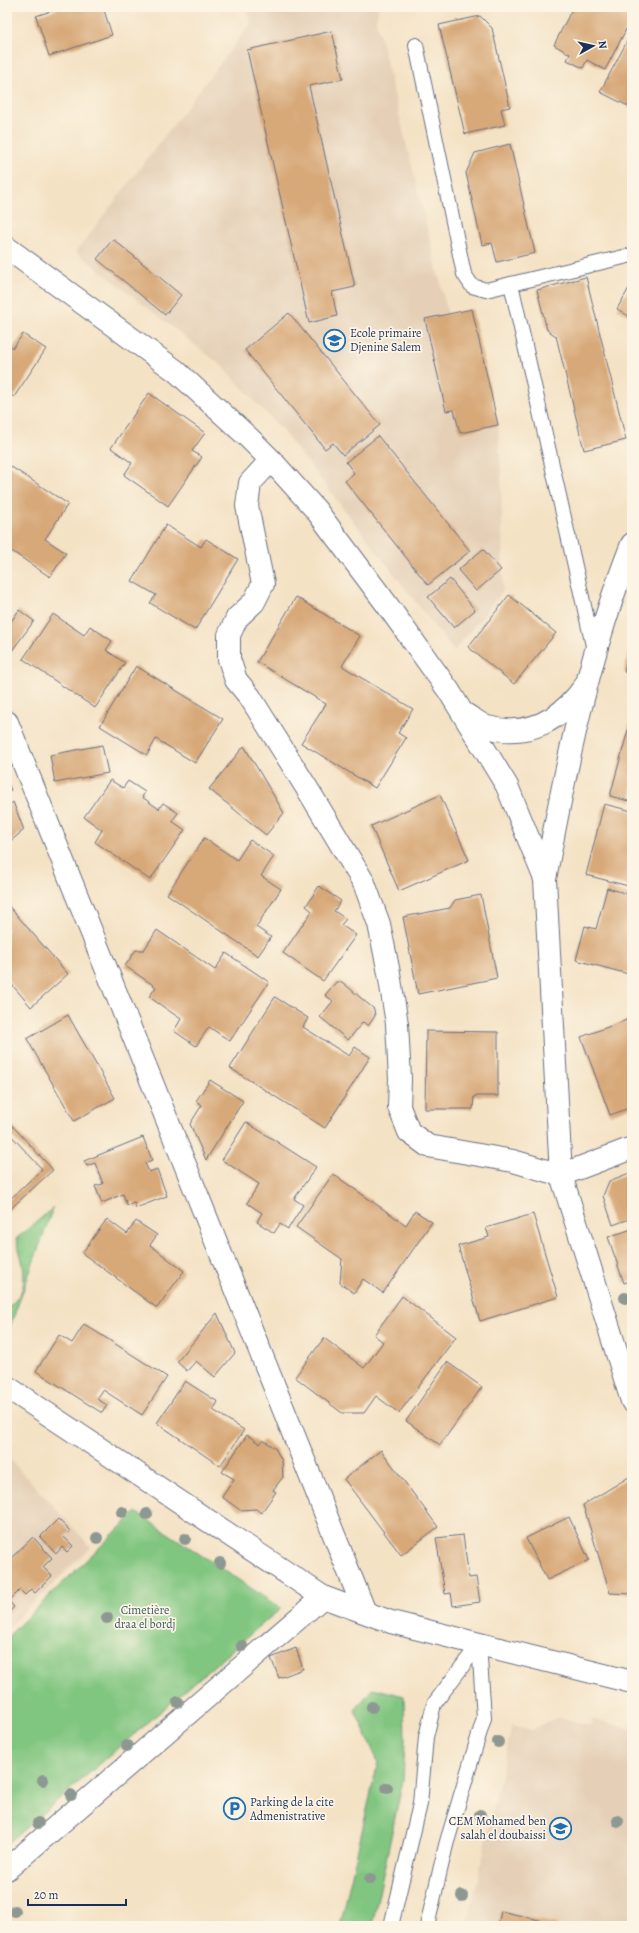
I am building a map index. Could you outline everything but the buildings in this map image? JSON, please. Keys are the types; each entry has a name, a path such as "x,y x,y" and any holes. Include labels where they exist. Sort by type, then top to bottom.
{"street":[{"path":"7,248 176,370 249,438 316,510 462,712 507,786 545,879"},
{"path":"270,460 250,483 247,506 263,584 254,602 237,618 229,635 229,659 236,680 250,697 364,883 379,924 389,973 397,1024 400,1079 399,1107 409,1132 428,1146 512,1161 561,1175 632,1148"},
{"path":"632,544 622,570 595,656 565,772 545,879 561,1175 632,1401"},
{"path":"462,712 486,726 506,730 537,726 553,719 565,710 589,680"},
{"path":"7,722 365,1612"},
{"path":"10,1388 323,1597 391,1622 632,1682"},
{"path":"7,1869 323,1597"}],"lane":[{"path":"416,45 464,274 472,286 486,290 632,255"},
{"path":"511,284 595,656"},
{"path":"391,1926 420,1804 426,1737 434,1704 478,1644"},
{"path":"428,1926 446,1845 484,1718 478,1644"}],"shaded area":[{"name":"Ecole primaire Djenine Salem","path":"245,7 379,7 376,20 448,314 472,309 498,425 501,470 503,591 454,651 284,432 222,366 76,252 251,23"},
{"path":"7,1456 91,1547 7,1628"},
{"name":"CEM Mohamed ben salah el doubaissi","path":"557,1717 590,1725 592,1719 632,1729 632,1926 467,1926 512,1725 532,1730"}],"green space":[{"path":"53,1208 7,1335 7,1307 15,1301 20,1293 24,1276 16,1239"},
{"name":"Cimetière draa el bordj","path":"136,1512 281,1608 7,1844 7,1637"},
{"path":"373,1688 404,1696 405,1742 403,1780 372,1926 340,1926 378,1762 355,1710"}],"place":[{"name":"Ecole primaire Djenine Salem","path":"334,340"},
{"name":"Parking de la cite Admenistrative","path":"235,1809"},
{"name":"CEM Mohamed ben salah el doubaissi","path":"561,1828"}]}
